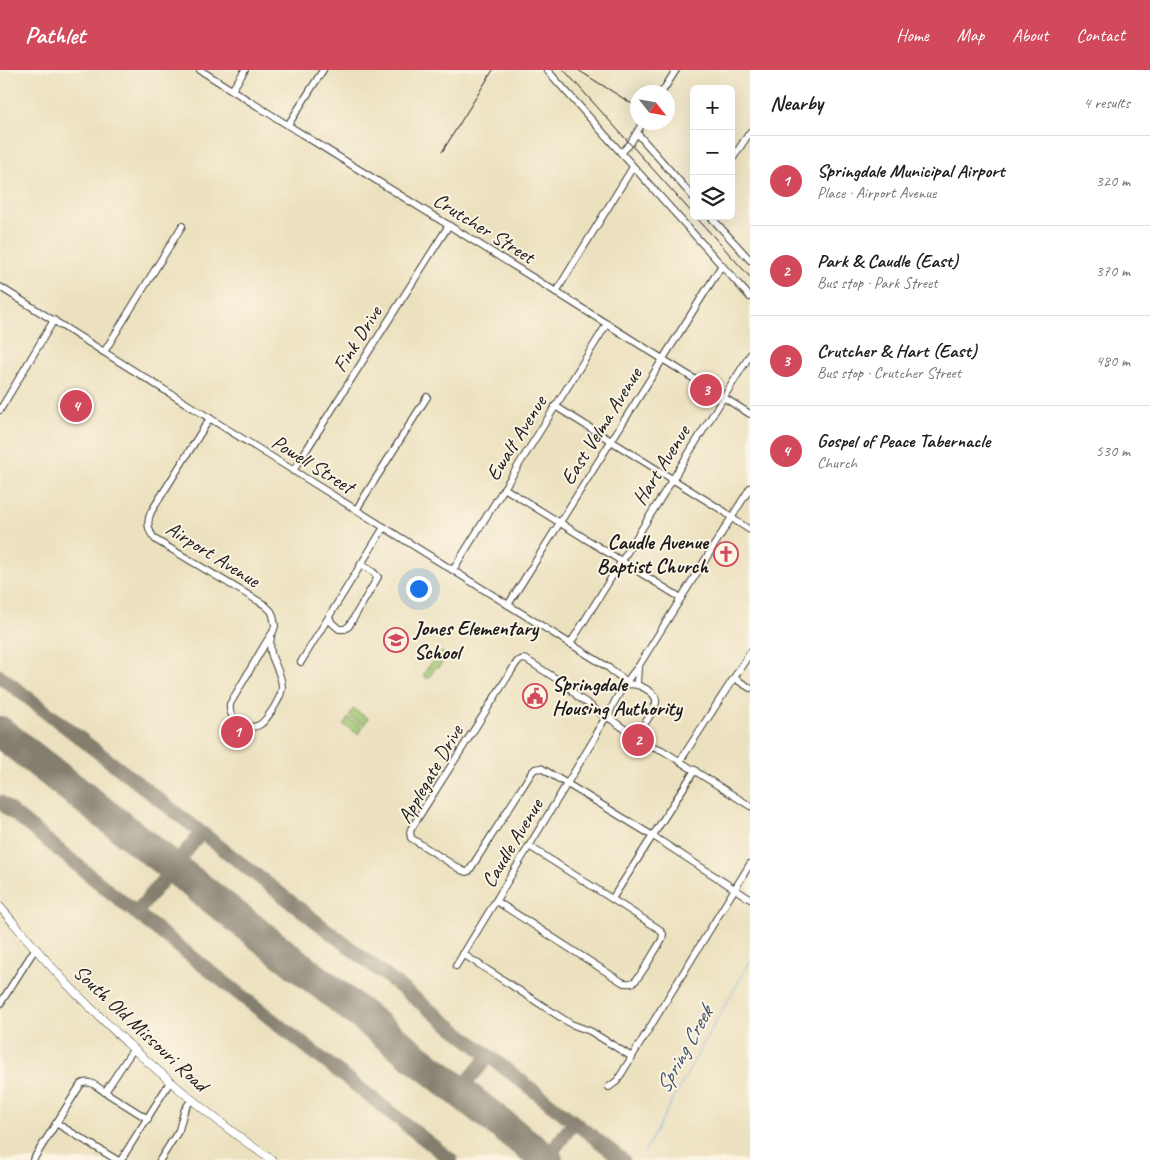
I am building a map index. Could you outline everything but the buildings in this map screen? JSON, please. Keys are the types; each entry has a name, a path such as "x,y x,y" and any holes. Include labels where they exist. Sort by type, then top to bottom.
{"main road":[{"name":"South Old Missouri Road","path":"0,907 74,991 170,1082 229,1130 272,1160"}],"street":[{"name":"Crutcher Street","path":"200,70 750,414"},
{"path":"232,90 245,70"},
{"path":"288,125 323,70"},
{"path":"547,70 750,297"},
{"path":"666,85 676,70"},
{"path":"621,153 630,144 637,132 690,193"},
{"path":"735,155 750,132"},
{"path":"556,292 633,167"},
{"path":"714,220 750,260"},
{"name":"Fink Drive","path":"293,471 449,225"},
{"path":"104,352 182,226"},
{"name":"East Velma Avenue","path":"508,605 722,265"},
{"name":"Powell Street","path":"0,287 570,644 609,668 614,669 628,682 637,684"},
{"path":"0,410 54,320"},
{"name":"Ewalt Avenue","path":"453,570 607,324"},
{"name":"Hart Avenue","path":"570,644 750,355"},
{"path":"356,510 427,397"},
{"path":"555,406 725,512 750,530"},
{"name":"Airport Avenue","path":"210,418 151,512 148,520 149,529 153,537 160,542 268,608 273,616 275,621 270,651 282,686 280,696 265,721 251,727 233,718 230,714 230,704 271,637"},
{"path":"504,488 681,598"},
{"path":"750,488 638,667 617,697 609,716 654,747 750,806"},
{"path":"301,662 384,527"},
{"path":"329,617 332,623 339,629 345,629 349,626 378,577 361,564"},
{"path":"680,762 750,654"},
{"name":"Applegate Drive","path":"567,783 542,768 535,769 471,869 466,872 410,836 411,829 520,660 527,660 569,687 578,697 609,716"},
{"path":"631,732 642,728 656,701 655,696 637,684 638,667"},
{"path":"734,678 750,688"},
{"name":"Caudle Avenue","path":"456,966 609,716"},
{"path":"642,728 645,737 660,749"},
{"path":"612,899 694,770"},
{"path":"567,783 750,899"},
{"path":"496,901 622,982 630,983 637,979 662,940 663,934 659,929 529,846"},
{"path":"609,1087 617,1080 632,1057 750,864"},
{"path":"0,1004 35,948"},
{"path":"463,954 572,1024 590,1031 632,1057"},
{"path":"105,1092 134,1048"},
{"path":"33,1160 83,1083 90,1082 148,1119"},
{"path":"121,1160 170,1082"},
{"path":"160,1160 179,1130 184,1111 191,1100"},
{"path":"56,1124 117,1160"}],"green space":[{"path":"441,652 447,656 428,679 423,675 435,657 438,657"},
{"path":"353,709 368,718 364,725 349,716"},
{"path":"348,718 363,727 358,734 344,725"}],"waterway":[{"name":"Spring Creek","path":"644,1153 750,962"}],"taxiway":[{"path":"0,676 623,1160"},
{"path":"0,802 136,913 451,1160"},
{"path":"136,913 201,833"},
{"path":"459,1091 489,1056"},
{"path":"546,1160 574,1122"}],"runway":[{"path":"0,732 547,1160"}],"railway":[{"path":"442,152 493,70"},
{"path":"564,70 690,211"},
{"path":"578,70 630,103"},
{"path":"699,220 750,277"}],"place":[{"name":"Crutcher & Hart (East)","path":"706,390"},
{"name":"Gospel of Peace Tabernacle","path":"76,406"},
{"name":"Caudle Avenue Baptist Church","path":"726,554"},
{"name":"Jones Elementary School","path":"396,640"},
{"name":"Springdale Housing Authority","path":"535,696"},
{"name":"Springdale Municipal Airport","path":"237,732"},
{"name":"Park & Caudle (East)","path":"638,740"}]}
